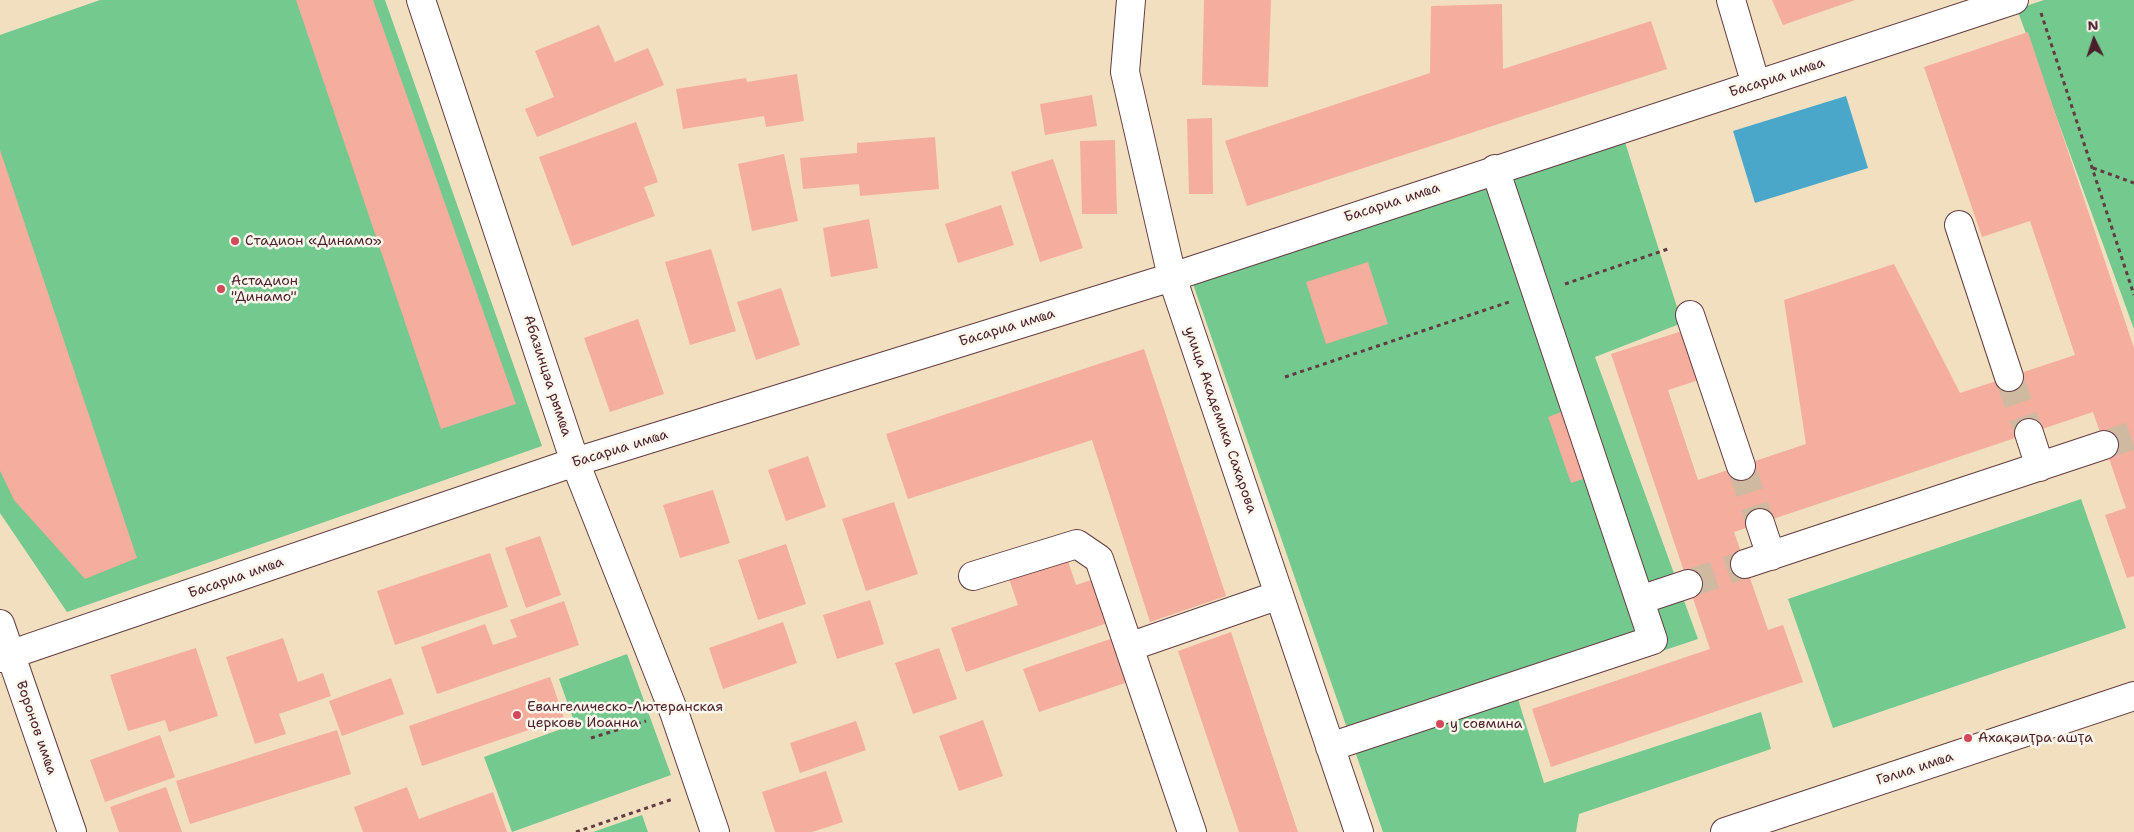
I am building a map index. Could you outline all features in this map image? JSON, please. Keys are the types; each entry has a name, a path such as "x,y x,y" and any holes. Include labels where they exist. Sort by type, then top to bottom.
{"street":[{"name":"Абазинцәа рымҩа","path":"421,0 575,462 674,712 716,832"},
{"name":"улица Академика Сахарова","path":"1131,0 1125,72 1172,277 1359,832"},
{"path":"1731,0 1756,85"},
{"name":"Басариа имҩа","path":"5,656 575,462 1172,277 1495,169 2014,0"},
{"path":"1330,747 1653,640 1495,169"},
{"path":"1959,225 2009,376"},
{"path":"1690,315 1741,466"},
{"path":"2029,434 2040,466"},
{"path":"1746,564 2104,445"},
{"path":"1760,523 1771,556"},
{"path":"973,576 1077,544 1099,559 1192,832"},
{"path":"1640,600 1688,584"},
{"path":"1129,647 1279,595"},
{"name":"Воронов имҩа","path":"0,624 5,656 72,832"},
{"name":"Гәлиа имҩа","path":"1725,832 2134,696"}],"path":[{"path":"2040,9 2134,295"},
{"path":"2092,168 2134,183"},
{"path":"1285,377 1668,249"},
{"path":"591,738 674,712"},
{"path":"576,832 701,790"}],"green space":[{"name":"Астадион \"Динамо\"","path":"100,0 385,0 542,446 67,612 0,513 0,35"},
{"path":"2044,0 2134,0 2134,329 2017,9"},
{"path":"1624,139 1682,323 1595,357 1698,639 1518,699 1544,783 1761,712 1771,749 1579,814 1576,832 1383,832 1193,284"},
{"path":"2081,499 2126,628 1833,728 1788,599"},
{"path":"627,654 671,775 512,832 484,757 575,724 559,679"},
{"path":"642,815 648,832 593,832"}],"water":[{"path":"1846,96 1868,168 1755,203 1733,131"}],"building":[{"path":"296,0 373,0 516,404 441,429"},
{"path":"1204,0 1271,0 1268,87 1202,85"},
{"path":"1772,0 1855,0 1783,25"},
{"path":"1502,4 1503,69 1651,21 1667,69 1247,206 1225,141 1430,73 1431,6"},
{"path":"599,25 615,62 648,48 664,85 537,137 525,109 554,97 535,51"},
{"path":"2028,32 2134,348 2134,576 2127,578 2105,515 2126,508 2093,412 1734,532 1768,630 1783,625 1803,682 1551,767 1532,709 1710,649 1611,354 1682,331 1699,380 1668,390 1698,480 1806,444 1784,300 1894,264 1960,393 2075,355 2030,221 1982,237 1924,67"},
{"path":"797,74 804,121 766,127 764,116 683,129 676,89 746,78 747,82"},
{"path":"1092,95 1097,126 1045,135 1040,104"},
{"path":"1212,118 1213,194 1189,194 1187,119"},
{"path":"636,122 658,182 644,187 655,216 572,246 539,157"},
{"path":"935,137 939,189 860,196 859,184 803,189 800,158 857,153 857,143"},
{"path":"1115,140 1117,214 1082,214 1080,141"},
{"path":"0,150 137,558 85,579 14,500 0,471"},
{"path":"784,154 798,221 752,231 738,164"},
{"path":"1053,159 1083,248 1040,262 1011,172"},
{"path":"1001,205 1014,245 958,263 945,224"},
{"path":"869,219 878,268 831,277 823,228"},
{"path":"711,249 736,331 690,345 665,262"},
{"path":"1368,262 1388,324 1326,344 1306,282"},
{"path":"781,288 800,345 756,360 737,302"},
{"path":"638,319 664,394 610,412 584,338"},
{"path":"1144,349 1226,596 1150,622 1092,440 908,499 886,434"},
{"path":"1569,409 1592,476 1571,483 1548,417"},
{"path":"808,456 826,507 786,521 768,470"},
{"path":"713,490 730,543 680,558 663,505"},
{"path":"894,502 918,574 866,591 842,519"},
{"path":"540,536 561,595 526,608 505,548"},
{"path":"786,544 806,604 758,620 738,560"},
{"path":"1065,552 1076,585 1100,577 1116,620 966,672 951,628 1018,605 1007,573"},
{"path":"490,553 508,607 395,645 377,591"},
{"path":"870,600 884,644 837,659 823,615"},
{"path":"564,601 579,645 437,694 421,647 485,624 493,645 517,637 510,620"},
{"path":"783,622 797,663 723,689 709,648"},
{"path":"1231,632 1298,832 1239,832 1178,651"},
{"path":"1119,636 1134,680 1039,712 1023,669"},
{"path":"283,638 298,682 323,673 331,696 279,714 286,734 255,744 226,657"},
{"path":"196,648 218,716 169,732 165,720 128,731 110,675"},
{"path":"939,648 957,699 913,714 895,663"},
{"path":"550,677 564,718 422,766 409,726"},
{"path":"391,678 404,714 342,736 329,701"},
{"path":"983,720 1003,776 959,791 939,736"},
{"path":"856,721 866,750 800,773 790,743"},
{"path":"337,730 351,774 190,824 176,781"},
{"path":"160,735 175,777 105,802 90,760"},
{"path":"826,771 843,822 812,832 775,832 762,792"},
{"path":"166,787 182,832 119,832 110,807"},
{"path":"407,787 419,819 493,792 507,832 363,832 354,807"}],"tunnel":[{"path":"2009,377 2029,433"},
{"path":"2104,445 2134,435"},
{"path":"1741,466 1760,523"},
{"path":"1688,584 1745,564"}],"place":[{"name":"Cтадион «Динамо»","path":"235,241"},
{"name":"Астадион \"Динамо\"","path":"221,289"},
{"name":"Евангелическо-Лютеранская церковь Иоанна","path":"517,715"},
{"name":"у совмина","path":"1440,724"},
{"name":"Ахақәиҭра ашҭа","path":"1968,738"}]}
